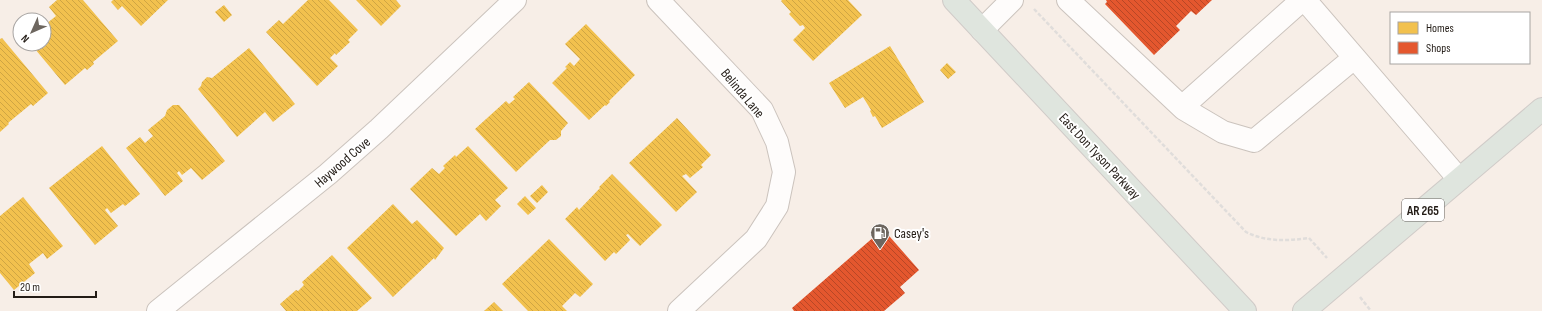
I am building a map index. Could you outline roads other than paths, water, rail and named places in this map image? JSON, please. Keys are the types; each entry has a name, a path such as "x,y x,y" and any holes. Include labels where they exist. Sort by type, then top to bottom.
{"main road":[{"name":"East Don Tyson Parkway","path":"954,0 1245,311"},
{"name":"AR 265","path":"1304,311 1542,109"}],"street":[{"name":"Haywood Cove","path":"158,311 328,174 379,129 515,0"},
{"name":"Belinda Lane","path":"658,0 762,110 777,142 784,172 777,206 756,239 680,311"},
{"path":"982,30 1012,0"},
{"path":"1068,0 1182,107 1223,132 1254,141 1354,58"},
{"path":"1182,107 1302,0"},
{"path":"1305,0 1459,180"}],"place":[{"name":"Casey's","path":"880,250"}]}
